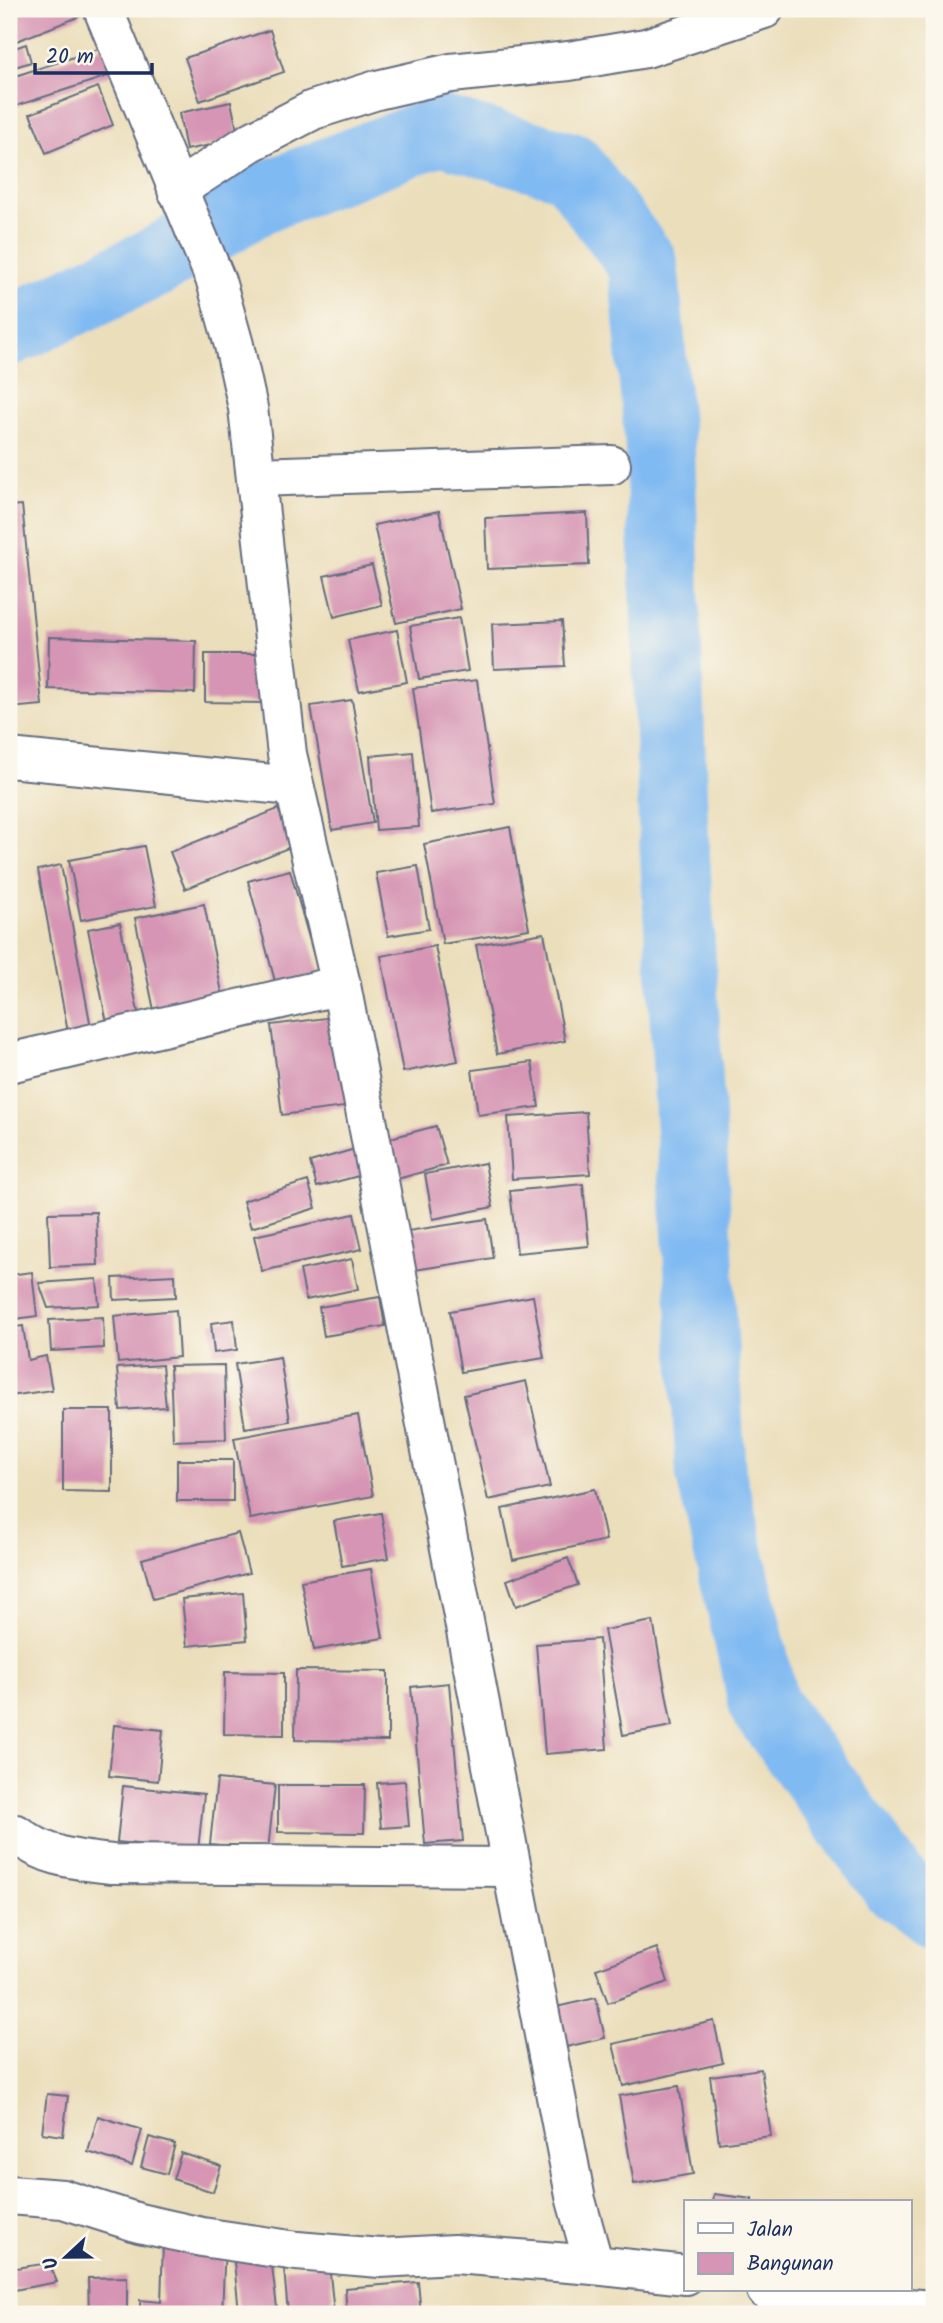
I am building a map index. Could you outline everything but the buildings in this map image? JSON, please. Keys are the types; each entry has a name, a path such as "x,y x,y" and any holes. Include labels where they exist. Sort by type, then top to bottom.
{"street":[{"path":"103,9 216,282 248,408 293,786 341,985 576,2200 594,2265"},
{"path":"181,202 251,142 313,110 377,90 451,73 569,61 646,48 760,10"},
{"path":"256,477 611,465"},
{"path":"9,758 293,786"},
{"path":"9,1063 341,985"},
{"path":"16,1834 32,1847 59,1858 112,1864 511,1867"},
{"path":"9,2195 64,2199 139,2223 202,2237 297,2251 380,2258 454,2254 594,2265 684,2276"},
{"path":"777,2292 843,2304 934,2310"}],"waterway":[{"path":"9,331 158,261 259,199 440,130 570,167 643,264 660,447 673,822 711,1474 764,1705 894,1883 934,1914"}]}
